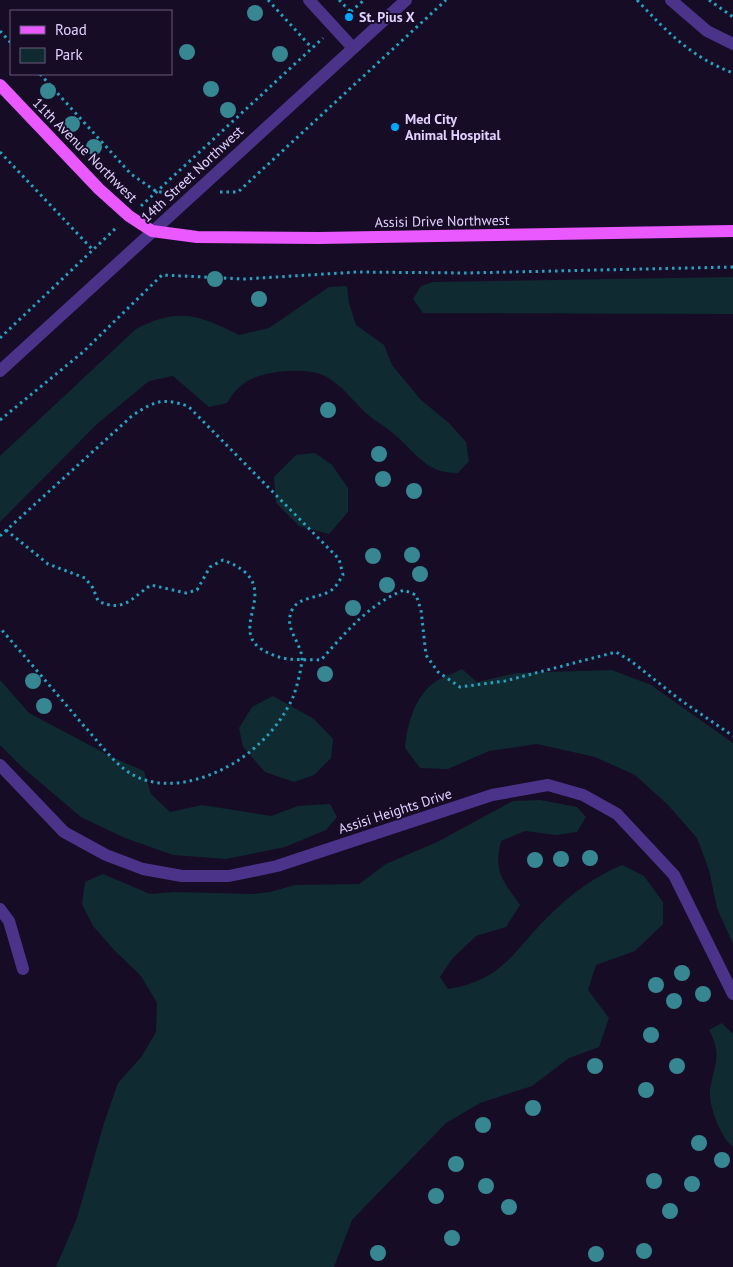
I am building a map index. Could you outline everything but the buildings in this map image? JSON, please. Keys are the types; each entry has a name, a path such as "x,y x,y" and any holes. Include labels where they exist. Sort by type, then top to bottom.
{"main road":[{"name":"11th Avenue Northwest","path":"0,85 99,189 130,216 152,231"},
{"name":"Assisi Drive Northwest","path":"152,231 197,238 733,231"}],"street":[{"path":"309,0 353,48"},
{"name":"14th Street Northwest","path":"1,369 406,0"},
{"path":"671,0 707,30 733,44"},
{"name":"Assisi Heights Drive","path":"0,765 64,832 106,855 143,869 182,876 229,876 277,866 492,795 548,785 583,795 617,814 674,875 733,994"},
{"path":"0,909 9,921 23,969"}],"path":[{"path":"41,75 131,174 157,192 312,48 268,0"},
{"path":"339,0 351,12 364,0"},
{"path":"238,192 446,0"},
{"path":"637,0 689,51 717,67 733,73"},
{"path":"709,0 733,17"},
{"path":"0,31 10,42"},
{"path":"0,152 93,250 1,335"},
{"path":"0,420 83,352 162,275 244,279 358,272 733,267"},
{"path":"0,536 134,415 151,404 168,400 188,406 338,560 343,575 334,588 323,595 303,600 292,608 288,622 302,659 293,696 276,723 255,748 234,764 210,776 182,783 154,782 135,776 112,757 0,628"},
{"path":"6,530 48,564 85,578 93,588 98,601 111,607 126,604 151,585 186,593 197,590 210,567 223,560 236,565 252,578 256,590 250,621 251,639 261,650 280,658 321,660 363,614 390,596 404,590 416,595 426,655 438,672 460,688 505,681 616,652 733,736"}],"green space":[{"path":"733,277 733,314 423,313 413,299 421,286 433,282"},
{"path":"347,286 349,303 356,325 384,345 392,365 421,400 449,423 466,442 469,461 458,473 438,470 423,461 392,432 367,414 337,384 320,374 306,371 291,371 264,374 245,382 235,391 227,403 209,407 173,376 149,381 97,424 0,522 0,456 136,329 164,318 188,316 212,323 239,335 269,328 329,287"},
{"path":"315,453 332,465 348,488 348,512 329,534 299,526 276,503 274,477 296,455"},
{"path":"462,669 477,682 517,673 612,670 651,685 733,743 733,944 717,908 709,870 697,838 668,805 635,775 595,757 537,744 489,751 448,769 420,768 405,748 407,731 415,707 424,692 433,683"},
{"path":"0,680 29,713 112,757 144,771 151,794 170,812 202,805 271,816 298,806 330,804 337,817 326,830 285,847 226,859 173,855 125,838 81,817 22,767 0,745"},
{"path":"273,696 314,719 333,739 331,758 314,775 294,782 265,772 243,747 239,728 252,707"},
{"path":"540,800 577,807 586,817 577,832 556,835 525,831 501,841 498,861 501,876 520,905 506,927 476,936 452,959 440,977 448,989 468,985 497,970 569,898 594,879 622,865 644,876 663,902 663,924 635,951 596,965 588,990 609,1018 599,1047 569,1058 532,1086 480,1103 446,1123 352,1220 334,1267 56,1267 77,1218 104,1123 118,1083 142,1056 156,1032 157,1003 141,976 93,926 82,904 85,882 103,874 150,894 174,892 253,894 270,892 295,885 359,884 386,864 439,841 513,801"},
{"path":"722,1023 733,1034 733,1147 728,1143 720,1129 713,1112 710,1096 717,1054 709,1030"}],"place":[{"name":"St. Pius X","path":"349,17"},
{"name":"Med City Animal Hospital","path":"395,127"}]}
